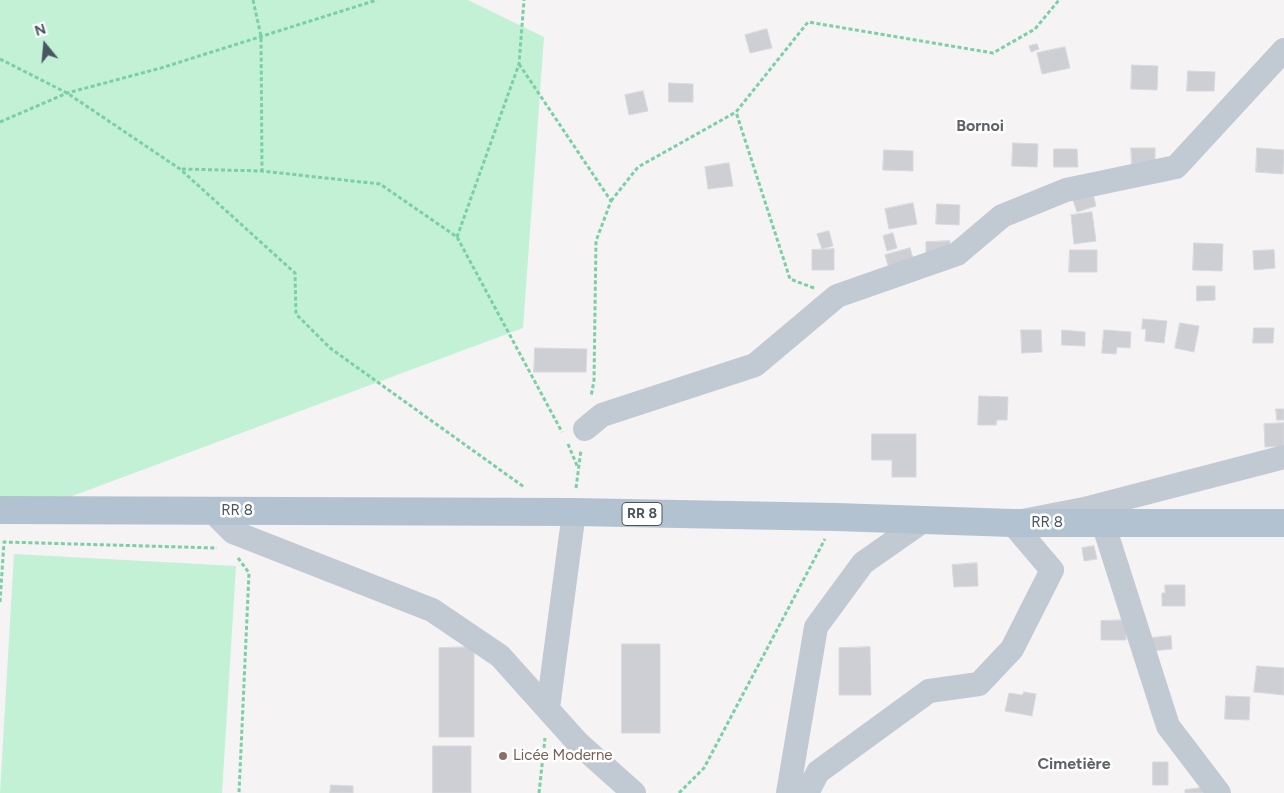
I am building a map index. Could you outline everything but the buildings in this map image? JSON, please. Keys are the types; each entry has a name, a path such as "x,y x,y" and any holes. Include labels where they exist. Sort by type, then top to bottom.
{"main road":[{"name":"RR 8","path":"0,510 574,512 836,517 924,522 1284,523"}],"street":[{"path":"585,429 602,415 755,365 837,296 957,254 1002,216 1066,190 1176,167 1284,50"},
{"path":"807,793 818,772 929,691 979,684 1012,649 1052,570 1012,523 1084,509 1284,457"},
{"path":"212,511 233,532 432,610 500,656 578,743 634,793"},
{"path":"548,708 574,512"},
{"path":"788,793 816,627 863,563 924,522"},
{"path":"1102,523 1168,726 1219,793"}],"path":[{"path":"253,0 261,36 262,170"},
{"path":"0,122 68,93 161,68 377,0"},
{"path":"457,237 519,64 524,0"},
{"path":"574,512 578,469 594,380 596,241 611,201 638,167 736,112 808,22 993,53 1035,29 1059,0"},
{"path":"0,58 68,93 180,169 295,273 296,314 330,348 532,491"},
{"path":"519,64 611,201"},
{"path":"736,112 790,279 837,296"},
{"path":"180,169 262,170 380,184 457,237 561,428 578,469"},
{"path":"679,793 704,768 836,517"},
{"path":"0,602 4,542 217,548 226,550"},
{"path":"234,553 249,573 239,793"},
{"path":"539,793 548,708"}],"green space":[{"path":"0,0 468,0 544,37 523,328 0,523"},
{"path":"14,554 236,566 222,793 0,793"}],"place":[{"name":"Licée Moderne","path":"503,756"}],"district":[{"name":"Bornoi","path":"980,126"},
{"name":"Cimetière","path":"1074,764"}]}
